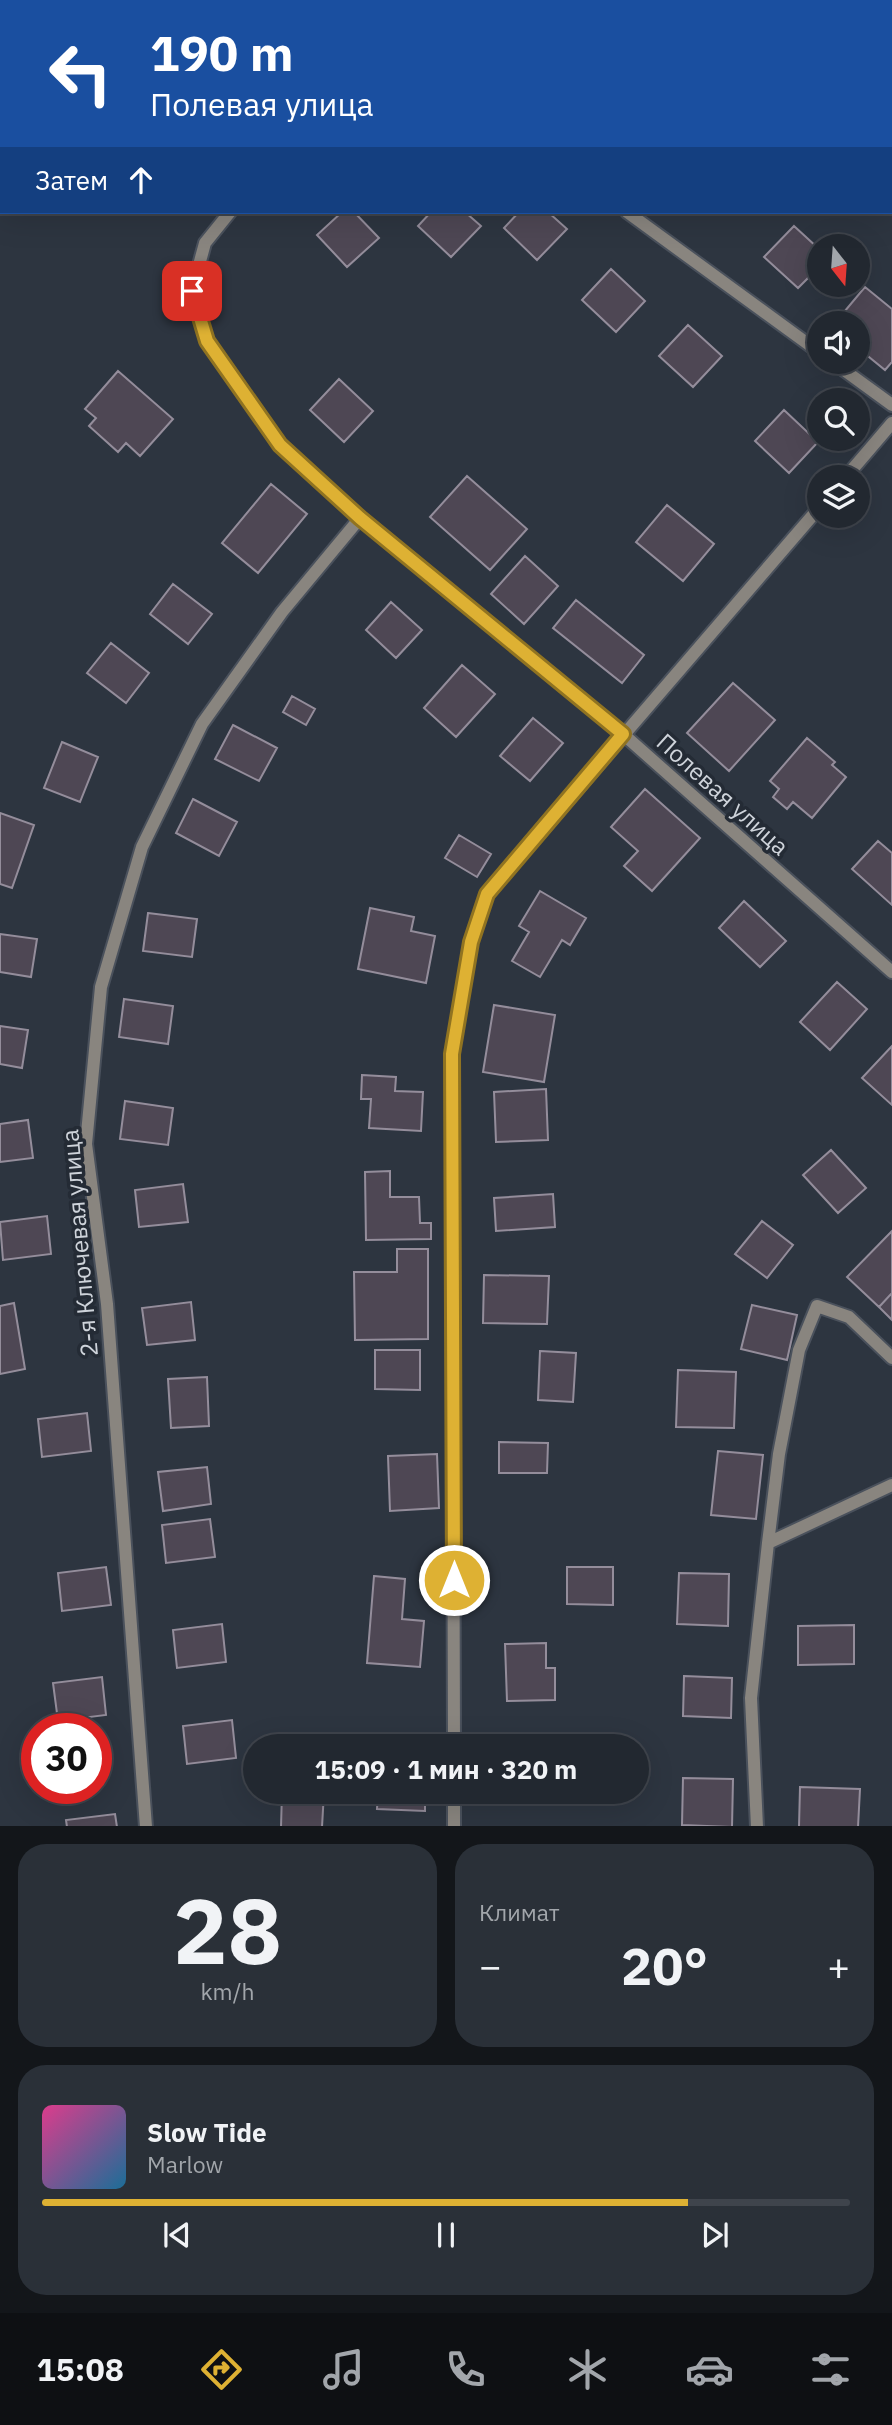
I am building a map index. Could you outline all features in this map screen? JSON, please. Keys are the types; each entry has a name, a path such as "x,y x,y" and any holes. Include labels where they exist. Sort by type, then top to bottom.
{"street":[{"path":"228,214 205,243 192,291 207,341 280,445 360,518"},
{"path":"630,214 807,343"},
{"path":"849,374 892,405"},
{"path":"856,465 892,424"},
{"name":"Полевая улица","path":"360,518 623,734 892,972"},
{"name":"2-я Ключевая улица","path":"146,1826 107,1304 86,1144 101,988 142,848 202,724 282,612 360,518"},
{"path":"454,1734 452,1054 471,942 487,894 807,522"},
{"path":"757,1826 751,1698 779,1454 799,1350 817,1306 849,1317 892,1358"},
{"path":"768,1543 892,1485"},
{"path":"454,1804 454,1826"}],"building":[{"path":"340,214 356,214 379,238 347,267 317,235"},
{"path":"429,214 467,214 481,226 451,257 418,226"},
{"path":"517,214 550,214 567,229 537,260 504,228"},
{"path":"794,226 807,238 807,279 798,288 764,257"},
{"path":"611,269 645,301 616,332 582,300"},
{"path":"870,291 892,309 892,362 885,370 870,358 870,311 845,311 856,298 870,298"},
{"path":"688,325 722,356 693,387 659,356"},
{"path":"118,371 173,419 140,456 126,443 118,452 89,426 96,418 85,409"},
{"path":"339,379 373,411 344,442 310,410"},
{"path":"784,410 807,432 807,451 810,451 789,473 755,441"},
{"path":"467,476 527,529 490,570 430,517"},
{"path":"271,484 307,514 258,573 222,543"},
{"path":"667,505 714,544 683,581 636,542"},
{"path":"525,556 558,586 524,624 491,594"},
{"path":"173,584 212,614 188,644 150,614"},
{"path":"576,600 644,655 622,683 553,628"},
{"path":"391,602 422,630 396,658 366,630"},
{"path":"111,643 149,673 126,703 87,673"},
{"path":"462,665 495,694 456,737 424,708"},
{"path":"733,683 775,720 729,771 687,733"},
{"path":"292,696 315,709 306,725 283,712"},
{"path":"533,718 563,743 530,781 500,756"},
{"path":"233,725 277,748 259,781 215,759"},
{"path":"807,738 835,762 832,765 846,777 812,818 793,802 787,809 773,797 779,789 770,781"},
{"path":"62,742 98,757 80,802 44,788"},
{"path":"645,789 700,838 652,891 624,866 638,851 611,827"},
{"path":"193,799 237,822 219,856 176,833"},
{"path":"0,813 34,825 12,888 0,884"},
{"path":"459,835 491,854 477,877 445,858"},
{"path":"878,841 892,853 892,905 852,869"},
{"path":"540,891 586,918 570,945 562,940 540,977 512,961 529,932 519,926"},
{"path":"744,901 786,941 760,967 719,928"},
{"path":"370,908 414,917 411,931 435,936 426,983 358,969"},
{"path":"148,913 197,919 192,957 143,951"},
{"path":"0,934 37,939 31,977 0,972"},
{"path":"837,982 867,1009 830,1050 800,1022"},
{"path":"124,999 173,1006 168,1044 119,1037"},
{"path":"494,1005 555,1015 544,1082 483,1072"},
{"path":"0,1026 28,1030 22,1068 0,1064"},
{"path":"892,1046 892,1105 862,1078"},
{"path":"362,1075 396,1077 395,1091 423,1092 421,1131 369,1128 371,1099 361,1099"},
{"path":"546,1089 548,1140 496,1142 494,1092"},
{"path":"125,1101 173,1108 168,1145 120,1139"},
{"path":"28,1120 33,1158 0,1162 0,1124"},
{"path":"831,1150 866,1188 838,1213 803,1175"},
{"path":"390,1171 390,1197 419,1197 420,1223 431,1223 431,1239 366,1240 365,1172"},
{"path":"183,1184 188,1222 139,1227 135,1190"},
{"path":"553,1194 555,1227 496,1231 494,1198"},
{"path":"47,1216 51,1254 3,1260 0,1222"},
{"path":"762,1221 793,1245 767,1278 735,1254"},
{"path":"892,1231 892,1293 879,1307 847,1277"},
{"path":"397,1249 428,1249 428,1339 355,1340 354,1272 397,1272"},
{"path":"484,1275 549,1276 547,1324 483,1323"},
{"path":"892,1293 892,1320 879,1307"},
{"path":"191,1302 195,1340 147,1345 142,1308"},
{"path":"14,1303 25,1369 0,1374 0,1306"},
{"path":"752,1305 797,1315 787,1360 741,1349"},
{"path":"375,1350 420,1350 420,1390 375,1389"},
{"path":"540,1351 576,1353 573,1402 538,1400"},
{"path":"678,1370 736,1372 734,1428 676,1427"},
{"path":"207,1377 209,1426 171,1428 168,1379"},
{"path":"87,1413 91,1451 42,1457 38,1419"},
{"path":"499,1442 548,1443 547,1473 499,1473"},
{"path":"718,1451 763,1455 756,1519 711,1515"},
{"path":"437,1454 439,1508 390,1511 388,1456"},
{"path":"207,1467 211,1504 163,1511 158,1472"},
{"path":"210,1519 215,1557 166,1563 162,1525"},
{"path":"106,1567 111,1605 62,1611 58,1573"},
{"path":"567,1567 613,1567 613,1605 567,1604"},
{"path":"679,1573 729,1574 728,1626 677,1624"},
{"path":"374,1576 405,1579 402,1619 424,1621 420,1667 367,1663"},
{"path":"222,1624 226,1662 177,1668 173,1630"},
{"path":"854,1625 854,1664 798,1665 798,1626"},
{"path":"546,1643 546,1668 555,1668 555,1700 507,1701 505,1644"},
{"path":"684,1676 732,1678 731,1718 683,1716"},
{"path":"102,1677 106,1713 57,1713 53,1683"},
{"path":"232,1720 236,1758 187,1764 183,1726"},
{"path":"683,1778 733,1779 732,1826 682,1825"},
{"path":"800,1787 860,1789 858,1826 799,1826"},
{"path":"282,1804 323,1804 322,1826 281,1826"},
{"path":"377,1804 425,1804 425,1811 377,1809"},
{"path":"115,1814 117,1826 67,1826 66,1820"}],"route":[{"path":"192,291 207,341 247,402 280,445 360,518 623,734 487,894 471,942 461,992 452,1054 454,1580"}]}
